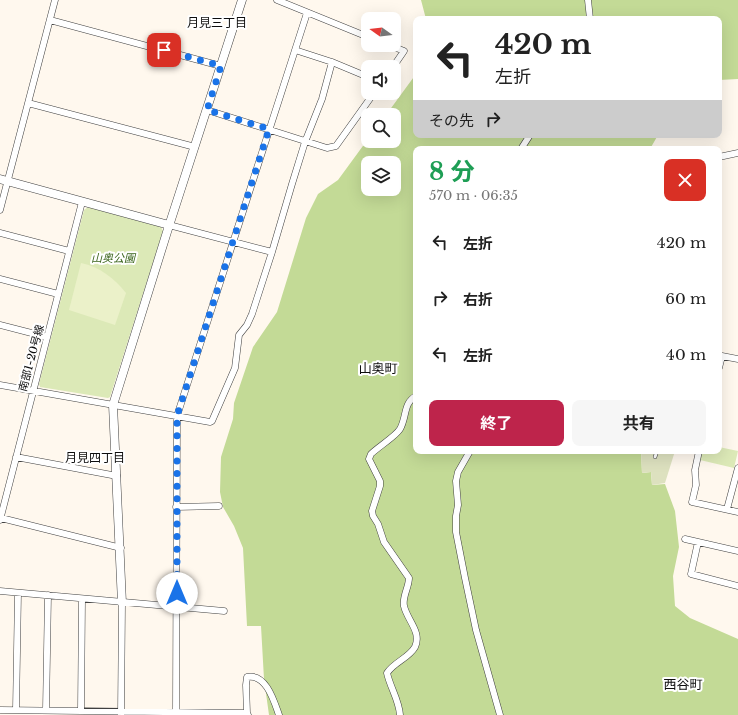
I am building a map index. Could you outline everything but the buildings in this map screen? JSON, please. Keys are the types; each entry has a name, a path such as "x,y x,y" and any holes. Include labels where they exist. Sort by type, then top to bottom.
{"street":[{"path":"0,210 4,180 28,103 55,0"},
{"path":"121,713 121,548 113,405 169,225 242,0"},
{"path":"277,0 361,34"},
{"path":"588,0 590,16"},
{"path":"178,713 176,506 177,416 307,13"},
{"path":"50,20 221,66"},
{"path":"294,50 332,62 361,74"},
{"path":"398,60 404,51 401,50"},
{"path":"0,385 210,422 212,421 235,368 239,335 247,325 252,314 305,142 322,99 332,62"},
{"path":"207,110 327,148 336,146 369,100"},
{"path":"28,103 195,147"},
{"path":"722,156 738,153"},
{"path":"4,180 272,252"},
{"name":"南部1-20号線","path":"0,519 82,202"},
{"path":"0,233 69,251"},
{"path":"0,279 58,294"},
{"path":"0,325 47,337"},
{"path":"722,356 738,359"},
{"path":"400,715 400,710 388,680 387,673 415,647 417,638 416,632 403,603 410,578 384,542 378,524 373,516 372,511 376,501 380,481 369,459 371,454 398,432 409,401 413,398"},
{"path":"468,454 458,472 456,481 458,505 456,532 476,630 500,715"},
{"path":"698,454 695,470 696,485 692,502 738,512"},
{"path":"16,457 117,476"},
{"path":"726,509 738,468"},
{"path":"176,506 219,506"},
{"path":"0,519 121,548"},
{"path":"685,539 738,551"},
{"path":"698,542 691,574 738,586"},
{"path":"0,591 224,611"},
{"path":"16,710 18,593"},
{"path":"46,710 48,595"},
{"path":"77,713 82,598"},
{"path":"0,710 16,710 29,713 46,710 77,713 248,714 246,685 247,677 253,676 260,679 267,687 279,715"}],"green space":[{"path":"421,0 738,0 738,79 722,80 722,16 425,16"},
{"path":"413,78 413,138 656,138 652,146 413,146 413,454 641,454 642,473 651,472 652,485 665,484 675,511 679,547 673,576 675,606 690,618 738,639 738,715 269,715 264,679 261,626 247,626 243,548 234,526 223,507 220,492 221,457 233,419 234,403 253,347 277,312 306,218 318,194 338,180 361,148 401,148 401,108 391,108 397,100 401,100 401,94"},
{"name":"山奥公園","path":"88,207 161,227 163,231 110,397 108,398 40,387 39,384 84,210"},
{"path":"81,263 94,267 106,274 126,293 115,325 69,310"},
{"path":"722,448 738,451 734,468 700,460 701,454 722,454"},
{"path":"641,454 674,454 665,483 652,485 651,472 642,473"}],"district":[{"name":"月見三丁目","path":"217,22"},
{"name":"山奥町","path":"378,368"},
{"name":"月見四丁目","path":"95,457"},
{"name":"西谷町","path":"683,684"}],"route":[{"path":"164,50 221,66 207,110 269,129 177,416 177,593"}]}
